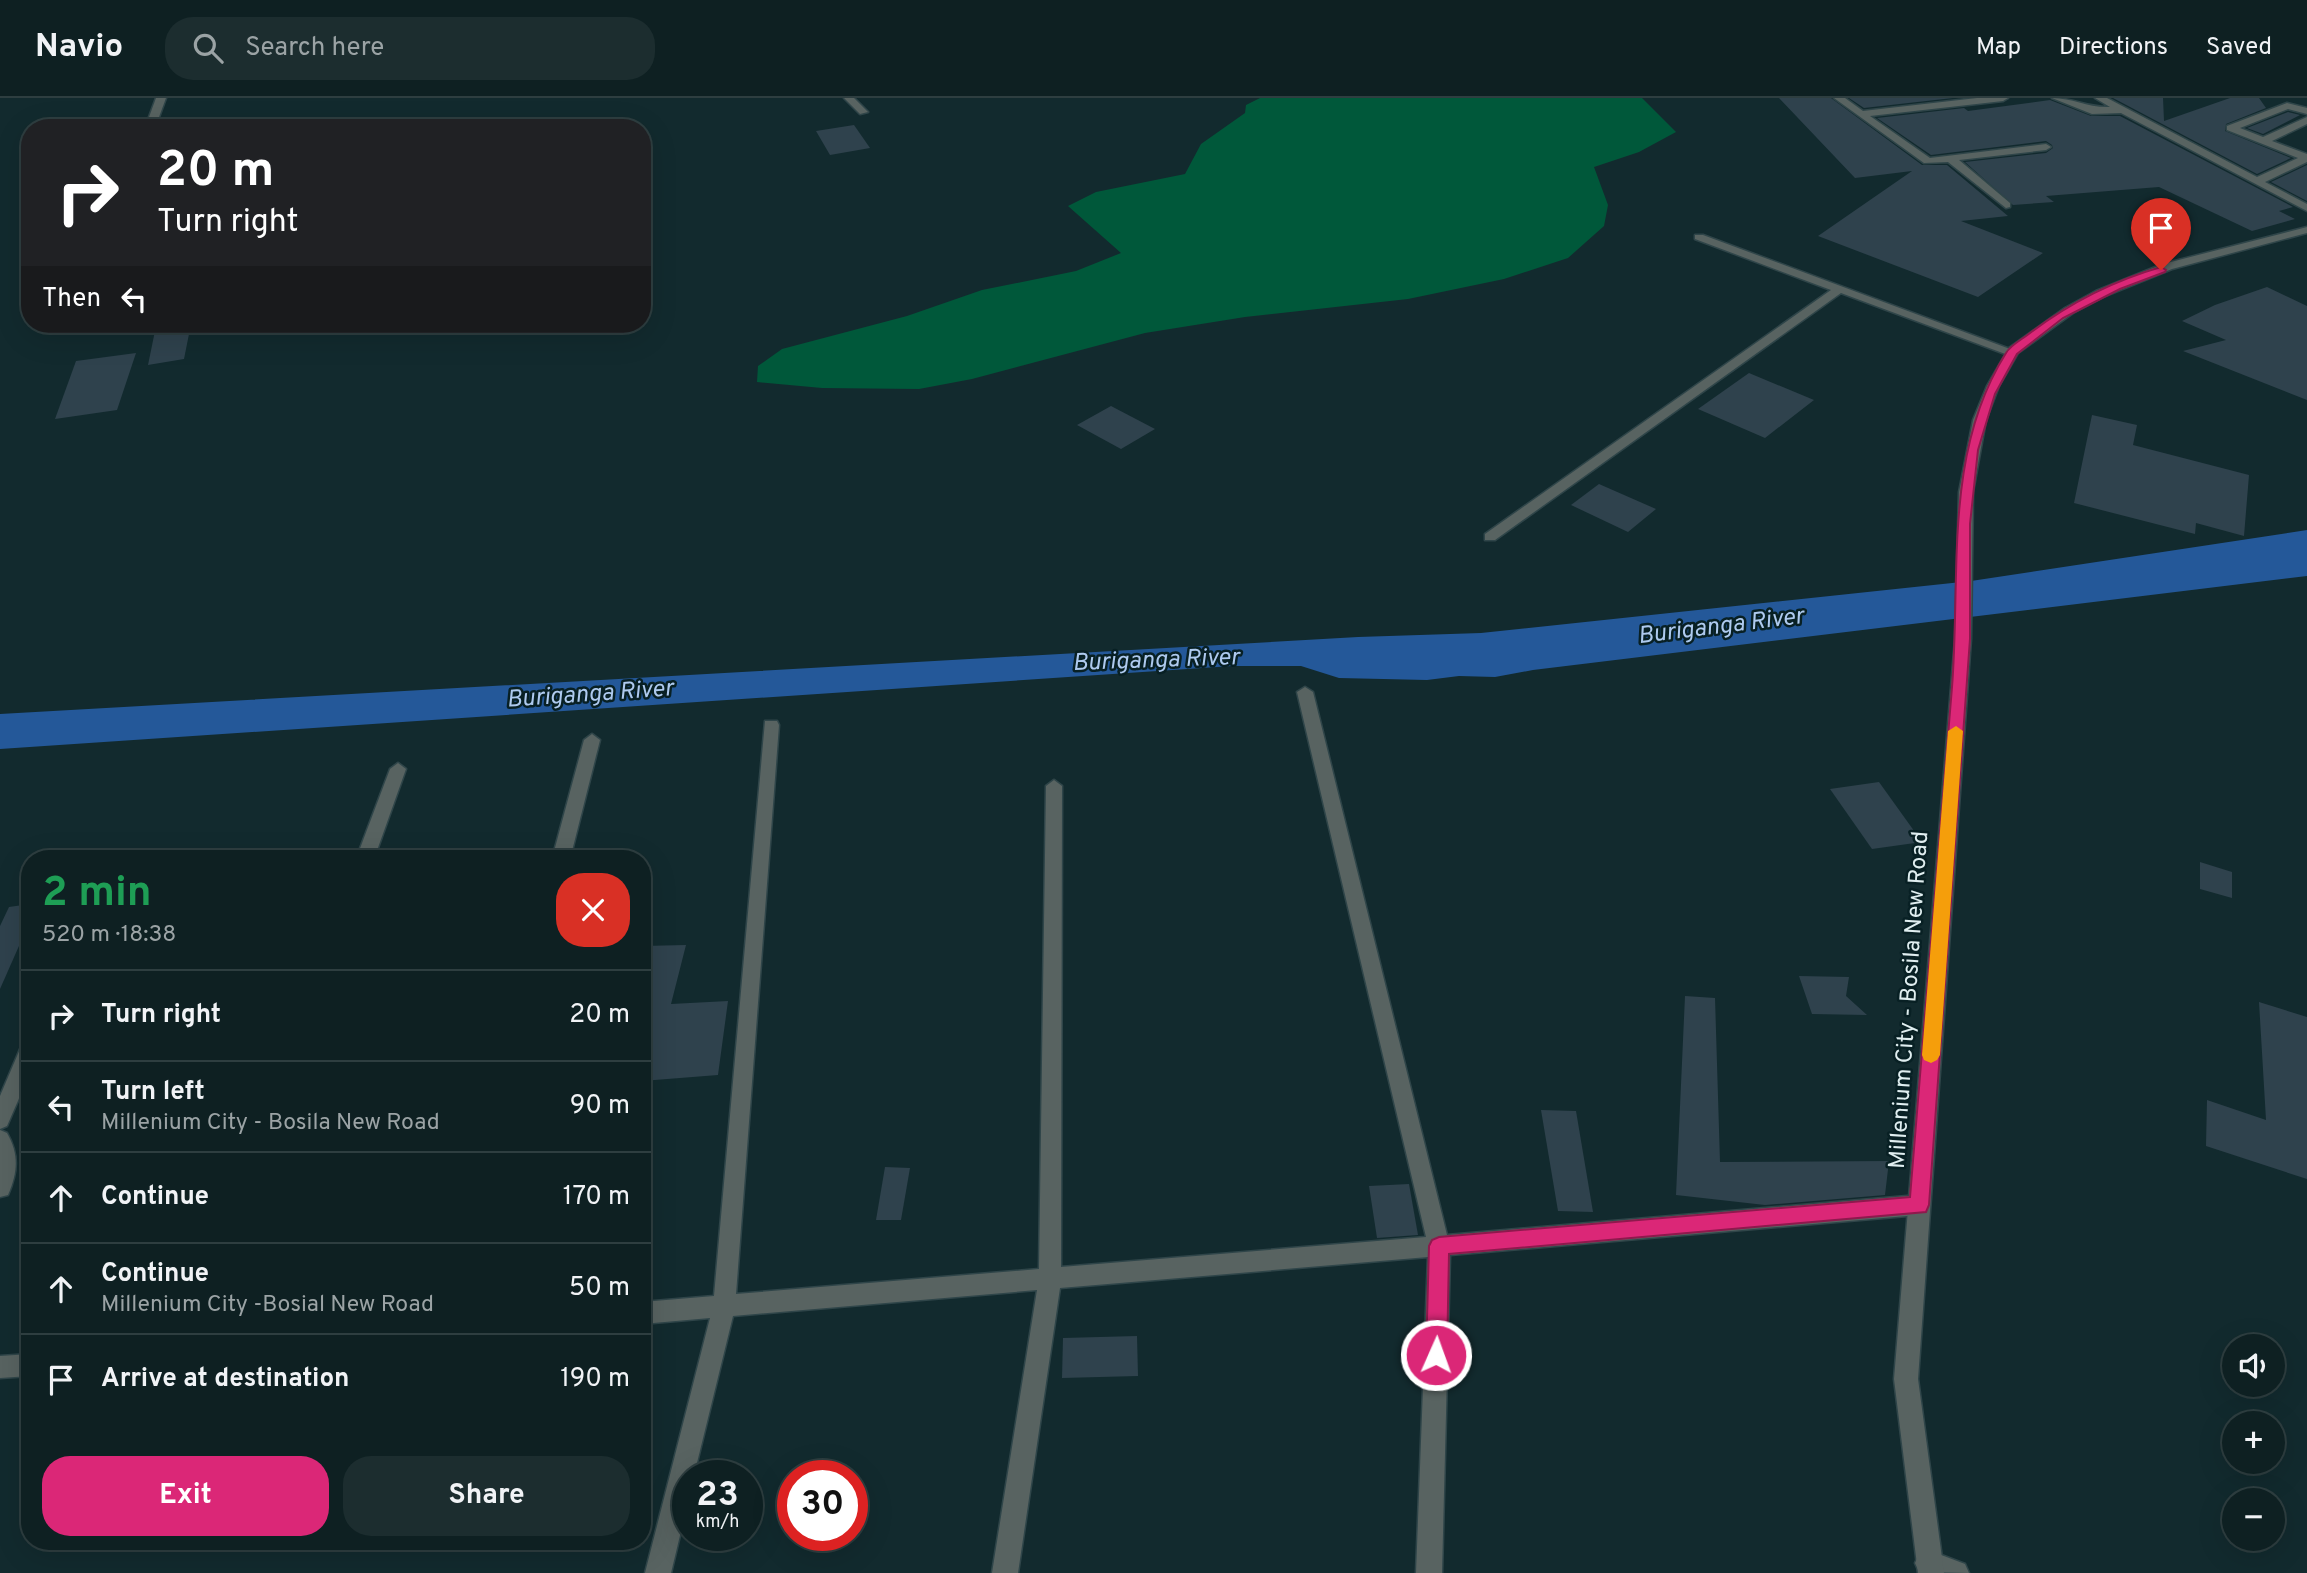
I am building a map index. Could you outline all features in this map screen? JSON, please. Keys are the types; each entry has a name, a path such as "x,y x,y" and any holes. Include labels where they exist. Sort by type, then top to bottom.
{"street":[{"path":"154,119 162,98"},
{"path":"849,98 863,112"},
{"path":"1839,98 1928,161 2046,147"},
{"path":"1861,114 2003,98"},
{"path":"2057,98 2092,111 2120,110"},
{"path":"2101,98 2307,208"},
{"path":"2307,111 2287,106 2231,128 2307,158"},
{"path":"2263,141 2307,120"},
{"path":"2258,181 2307,158"},
{"path":"1951,159 2006,205"},
{"path":"1699,237 2012,352 2059,315 2116,287 2206,253 2307,230"},
{"path":"1490,537 1840,289"},
{"name":"Millenium City - Bosila New Road","path":"1929,1568 1906,1379 1963,639 1964,524 1972,450 1990,394 2012,352"},
{"path":"1305,692 1439,1246 1430,1573"},
{"path":"658,1573 724,1306 771,725"},
{"path":"563,850 592,740"},
{"path":"368,850 398,769"},
{"path":"1005,1573 1050,1279 1054,786"},
{"path":"0,1120 21,1070"},
{"path":"0,1139 7,1152 0,1188"},
{"path":"651,1312 1919,1205"},
{"path":"0,1367 21,1366"},
{"path":"1929,1568 1956,1573"}],"green space":[{"path":"1260,98 1642,98 1676,132 1639,152 1594,167 1608,205 1604,226 1568,258 1504,279 1408,299 1245,317 1145,333 972,379 919,389 822,388 757,382 758,366 782,349 907,316 982,290 1076,271 1121,253 1068,206 1096,192 1185,174 1201,144 1245,113 1246,105"}],"water":[{"name":"Buriganga River","path":"2307,530 2307,576 1533,670 1495,677 1459,676 1427,680 1339,678 1301,666 1232,666 0,749 0,714 1358,637 1481,633 1971,581"}],"building":[{"path":"1779,98 1831,98 1922,165 1947,165 2008,216 1961,221 2043,253 1978,297 1818,236 1912,171 1855,178"},
{"path":"1849,98 1953,98 1864,108"},
{"path":"2113,98 2163,98 2164,121 2230,98 2259,98 2266,108 2226,124 2225,131 2291,158 2257,174"},
{"path":"2050,100 2091,116 2120,116 2293,207 2279,211 2295,219 2252,231 2159,187 2046,196 2054,202 2013,205 1965,162 2046,153 2053,148 2046,141 1931,155 1877,118 1964,108 1968,111"},
{"path":"2288,112 2300,115 2263,134 2247,128"},
{"path":"854,125 870,148 830,155 816,131"},
{"path":"2307,165 2307,201 2271,182"},
{"path":"2267,287 2307,306 2307,400 2183,351 2226,340 2182,321 2215,305"},
{"path":"155,333 189,333 184,359 148,365"},
{"path":"136,353 117,410 55,419 76,361"},
{"path":"1749,373 1814,400 1765,438 1698,409"},
{"path":"1111,406 1155,429 1121,449 1077,425"},
{"path":"2092,415 2137,425 2133,445 2249,475 2244,536 2196,523 2195,534 2074,503"},
{"path":"1599,484 1656,509 1628,532 1571,505"},
{"path":"1879,782 1922,842 1872,849 1830,789"},
{"path":"2200,862 2232,872 2232,898 2200,889"},
{"path":"21,905 21,941 0,989 0,926 9,907"},
{"path":"686,945 671,1004 728,1001 718,1075 651,1080 651,946"},
{"path":"1799,976 1849,977 1846,996 1867,1015 1812,1014"},
{"path":"1685,996 1715,998 1720,1162 1889,1161 1885,1195 1765,1205 1676,1195"},
{"path":"2259,1002 2307,1017 2307,1179 2206,1146 2207,1100 2266,1120"},
{"path":"1541,1110 1576,1111 1593,1212 1558,1211"},
{"path":"885,1167 910,1168 901,1220 876,1220"},
{"path":"1409,1184 1418,1235 1377,1238 1369,1186"},
{"path":"1137,1336 1138,1376 1062,1378 1063,1338"}],"slow traffic":[{"path":"1931,1055 1956,731"}],"route":[{"path":"1436,1355 1439,1246 1919,1205 1963,639 1964,524 1972,450 1990,394 2012,352 2059,315 2116,287 2161,270"}]}
